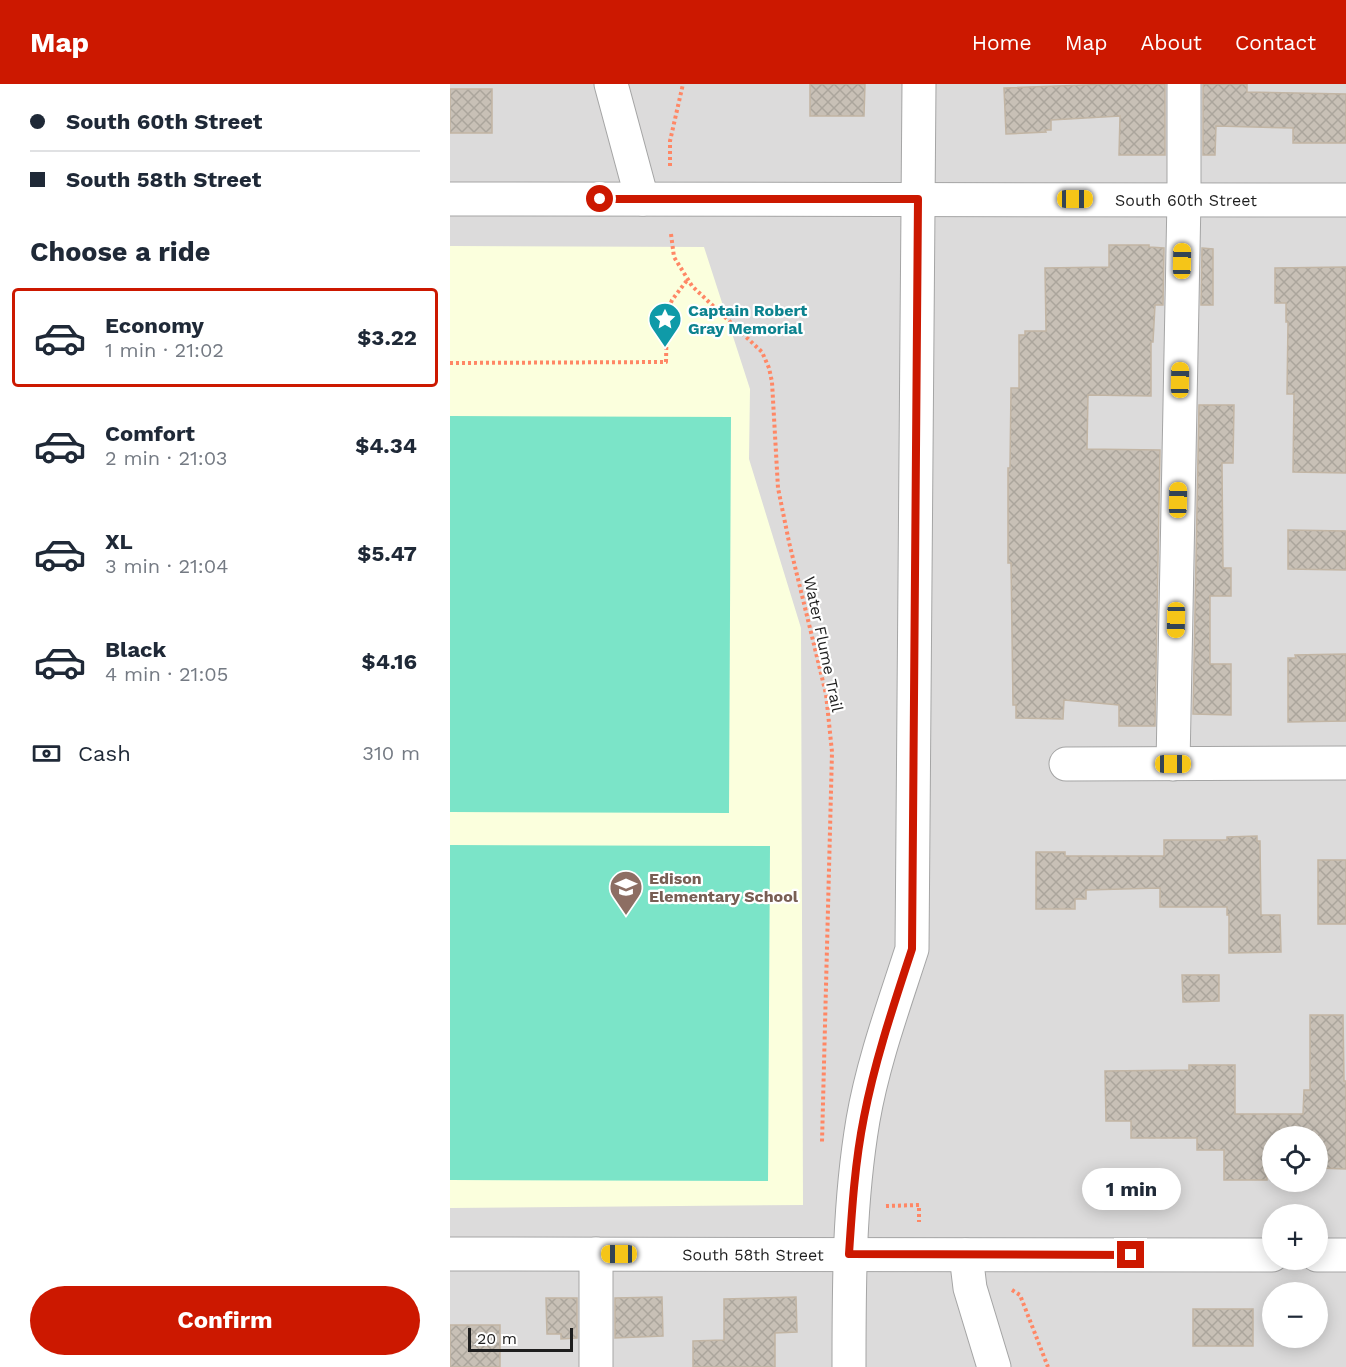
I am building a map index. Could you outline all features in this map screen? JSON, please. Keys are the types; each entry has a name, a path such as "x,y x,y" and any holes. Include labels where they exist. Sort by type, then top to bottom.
{"street":[{"path":"611,84 642,199"},
{"path":"849,1367 849,1254 852,1206 864,1118 884,1037 912,949 919,84"},
{"path":"1173,764 1184,199 1184,84"},
{"name":"South 60th Street","path":"450,199 1346,200"},
{"path":"1066,764 1346,763"},
{"name":"South 58th Street","path":"450,1254 1262,1255"},
{"path":"596,1254 596,1367"},
{"path":"966,1255 970,1288 994,1367"},
{"path":"1328,1255 1346,1255"}],"path":[{"path":"670,163 670,141 683,84"},
{"name":"Water Flume Trail","path":"671,234 674,257 692,286 762,352 769,368 772,382 778,488 826,694 832,752 822,1147"},
{"path":"450,363 666,363 667,313 672,300 687,279"},
{"path":"1009,1288 1020,1295 1048,1367"}],"shaded area":[{"path":"450,84 1346,84 1346,1367 450,1367"},
{"name":"Edison Elementary School","path":"450,246 704,247 750,389 749,459 801,628 803,1205 450,1208"}],"green space":[{"path":"450,416 731,417 729,813 450,812"},
{"path":"450,845 770,846 768,1181 450,1180"}],"building":[{"path":"810,84 865,84 864,116 810,116"},
{"path":"1165,84 1165,155 1119,155 1120,116 1051,120 1051,130 1045,130 1046,132 1006,134 1004,88"},
{"path":"1203,84 1247,84 1247,92 1346,94 1346,143 1293,143 1293,128 1216,126 1215,155 1203,155"},
{"path":"450,89 492,89 492,133 450,133"},
{"path":"1109,245 1149,245 1149,247 1164,248 1163,305 1155,305 1153,342 1151,342 1151,396 1088,395 1087,449 1160,450 1155,726 1119,726 1119,705 1064,700 1063,719 1016,718 1016,705 1013,705 1011,563 1008,563 1008,468 1010,468 1011,388 1019,388 1019,335 1025,335 1025,331 1046,331 1045,268 1109,267"},
{"path":"1202,248 1213,249 1213,305 1201,305"},
{"path":"1346,267 1346,473 1293,472 1294,394 1287,394 1288,322 1286,322 1286,303 1275,303 1275,268"},
{"path":"1199,405 1234,405 1233,463 1222,463 1223,568 1231,568 1231,596 1210,596 1210,664 1231,664 1231,715 1193,714"},
{"path":"1288,530 1346,531 1346,570 1288,569"},
{"path":"1346,654 1346,721 1288,722 1288,658 1296,658 1295,655"},
{"path":"1257,836 1257,841 1260,841 1261,915 1280,915 1281,952 1229,953 1227,907 1160,907 1160,888 1086,890 1086,899 1075,899 1075,909 1036,909 1036,852 1065,852 1065,856 1164,856 1164,840 1227,840 1227,837"},
{"path":"1318,860 1346,860 1346,924 1318,924"},
{"path":"1182,975 1219,975 1219,1001 1183,1002"},
{"path":"1310,1015 1343,1015 1346,1169 1328,1168 1328,1126 1262,1126 1262,1180 1224,1180 1224,1150 1197,1150 1197,1138 1131,1138 1131,1121 1106,1121 1105,1071 1189,1070 1189,1065 1235,1065 1235,1114 1303,1114 1304,1090 1310,1090"},
{"path":"662,1297 663,1336 615,1338 615,1298"},
{"path":"796,1297 797,1332 775,1333 775,1367 693,1367 693,1341 724,1340 724,1299"},
{"path":"546,1298 577,1298 577,1338 561,1339 561,1334 547,1334"},
{"path":"1193,1309 1253,1309 1253,1346 1193,1346"},
{"path":"450,1325 500,1325 500,1367 450,1367"}],"place":[{"name":"Captain Robert Gray Memorial","path":"665,348"},
{"name":"Edison Elementary School","path":"626,916"}],"route":[{"path":"600,199 918,199 912,949 888,1026 864,1118 852,1206 849,1254 1131,1255"}]}
